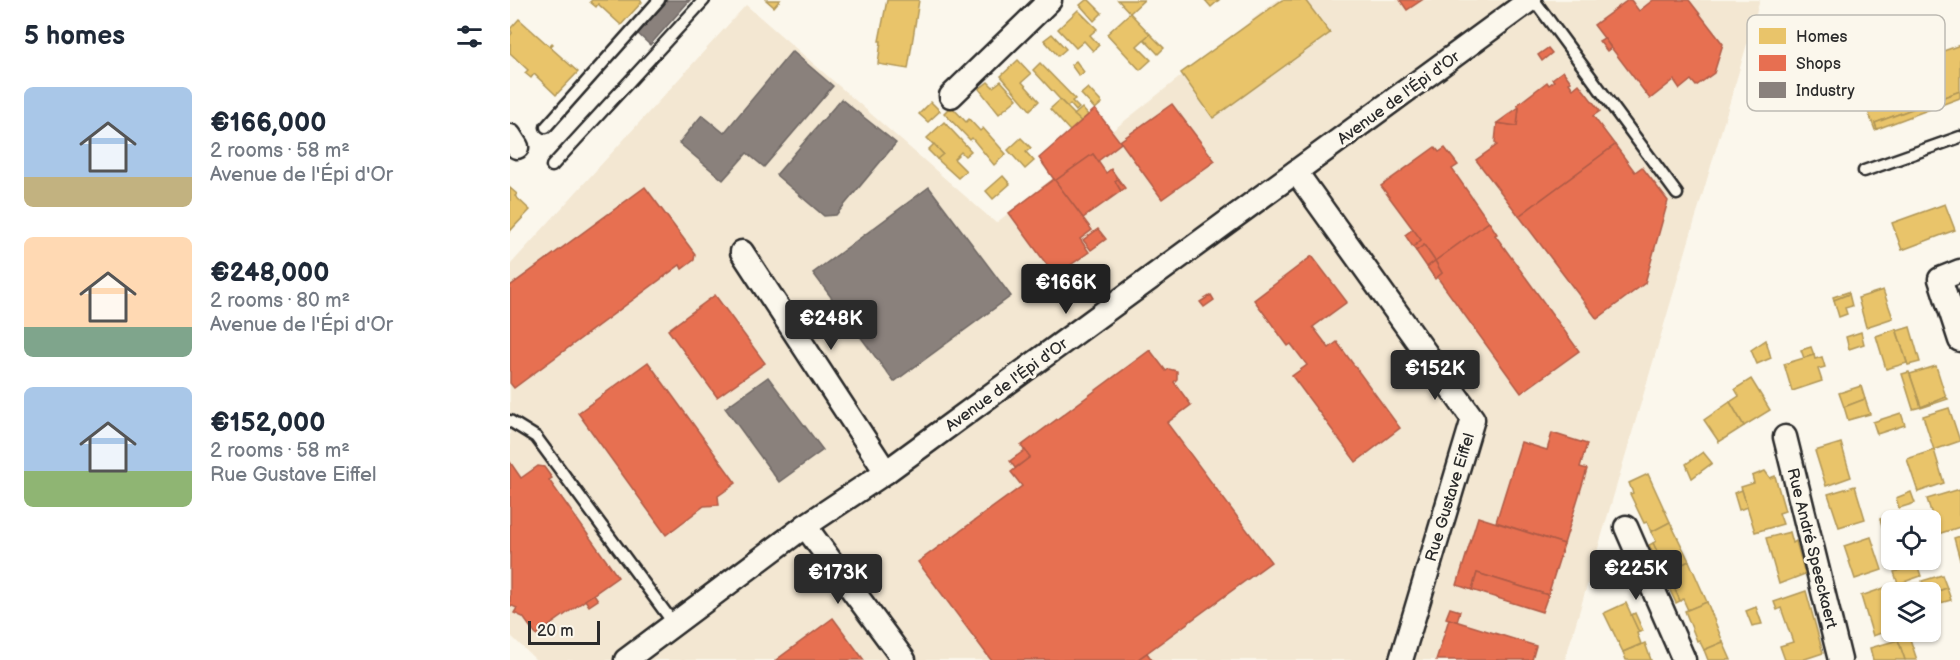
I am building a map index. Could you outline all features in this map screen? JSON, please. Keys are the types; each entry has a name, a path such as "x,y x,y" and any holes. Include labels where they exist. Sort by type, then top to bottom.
{"street":[{"path":"951,96 1050,0"},
{"name":"Avenue de l'Épi d'Or","path":"626,660 805,526 886,472 1532,0"},
{"name":"Rue Gustave Eiffel","path":"1296,172 1473,419 1401,660"},
{"path":"742,252 886,472"},
{"path":"1960,271 1940,279 1960,340"},
{"name":"Rue André Speeckaert","path":"1785,437 1840,660"},
{"path":"805,526 903,660"},
{"path":"1626,527 1684,660"}],"lane":[{"path":"546,127 659,0"},
{"path":"552,166 704,0"},
{"path":"1532,0 1677,194"},
{"path":"1864,171 1960,137"},
{"path":"510,421 537,437 674,624"}],"shaded area":[{"path":"1277,0 1760,0 1756,15 1747,15 1747,44 1565,660 536,660 510,635 510,265 746,5 996,223"}],"building: Homes":[{"path":"592,0 640,0 642,2 621,25 598,4 596,7 590,2"},
{"path":"766,0 780,0 774,7"},
{"path":"887,0 919,0 908,69 878,64 881,41 879,41"},
{"path":"1089,0 1102,13 1094,21 1080,5"},
{"path":"1118,0 1144,0 1130,13"},
{"path":"1205,0 1219,0 1211,7"},
{"path":"1282,0 1305,0 1330,33 1213,118 1181,73"},
{"path":"1078,10 1097,29 1090,35 1099,45 1093,51 1084,41 1076,48 1058,29"},
{"path":"1130,13 1150,34 1137,46 1151,60 1140,70 1107,34"},
{"path":"519,19 549,46 552,43 550,47 578,72 556,95 534,74 531,78 525,73 528,70 510,53 512,33 510,29"},
{"path":"1052,34 1066,49 1058,56 1044,40"},
{"path":"1150,34 1164,48 1158,54 1144,39"},
{"path":"1960,45 1960,91 1945,97 1945,50"},
{"path":"1018,60 1031,74 1022,82 1039,101 1030,110 1001,76"},
{"path":"1076,61 1084,72 1079,76 1071,65"},
{"path":"1040,63 1075,99 1072,101 1079,108 1076,111 1070,104 1067,107 1033,70"},
{"path":"1001,81 1017,99 999,114 979,89 988,82 993,87"},
{"path":"1088,88 1102,103 1095,109 1081,94"},
{"path":"1960,91 1960,98 1945,104 1945,97"},
{"path":"1060,100 1081,121 1070,131 1050,109"},
{"path":"931,102 940,111 928,122 919,114"},
{"path":"951,106 966,122 969,119 980,131 983,128 1006,154 994,165 972,138 970,140 944,113"},
{"path":"1082,108 1088,115 1081,121 1074,115"},
{"path":"1868,111 1907,111 1875,123 1877,129 1875,130"},
{"path":"1907,111 1925,111 1877,129 1875,123"},
{"path":"944,122 971,151 965,156 961,152 954,159 966,171 958,178 937,159 943,154 927,138"},
{"path":"1021,138 1031,148 1026,152 1034,161 1025,169 1008,150"},
{"path":"934,144 943,154 937,159 928,150"},
{"path":"1003,176 1010,184 993,199 986,191"},
{"path":"510,188 530,210 510,231"},
{"path":"1945,204 1955,230 1902,250 1892,223"},
{"path":"1883,290 1893,318 1866,327 1858,298"},
{"path":"1848,292 1849,294 1834,300 1833,297"},
{"path":"1849,294 1852,306 1845,308 1847,314 1839,317 1834,300"},
{"path":"1910,327 1920,362 1908,365 1897,331"},
{"path":"1896,329 1907,363 1886,369 1876,336"},
{"path":"1861,332 1864,344 1849,349 1846,337"},
{"path":"1766,340 1771,358 1757,364 1751,350"},
{"path":"1811,347 1814,355 1804,358 1801,350"},
{"path":"1814,355 1815,359 1822,357 1825,367 1818,369 1822,381 1792,391 1784,364"},
{"path":"1936,366 1946,397 1921,407 1910,374"},
{"path":"1909,372 1921,407 1913,409 1902,374"},
{"path":"1751,379 1770,410 1744,426 1730,402 1739,396 1735,389"},
{"path":"1861,386 1865,399 1844,407 1839,393"},
{"path":"1946,397 1948,399 1921,408 1921,407"},
{"path":"1865,399 1870,414 1848,420 1844,407"},
{"path":"1730,402 1744,426 1719,442 1704,420"},
{"path":"1949,408 1960,441 1934,450 1923,416"},
{"path":"1901,413 1905,425 1877,434 1873,422"},
{"path":"1841,443 1851,477 1826,486 1815,451"},
{"path":"1934,450 1944,483 1918,492 1907,459"},
{"path":"1703,452 1712,463 1692,478 1686,464"},
{"path":"1765,471 1770,478 1775,476 1785,511 1779,513 1783,524 1755,532 1741,487 1754,483 1752,476"},
{"path":"1648,474 1670,522 1651,532 1630,494 1633,493 1629,483"},
{"path":"1855,486 1865,519 1839,527 1828,494"},
{"path":"1960,489 1960,527 1941,533 1941,510 1930,510 1927,499"},
{"path":"1742,490 1747,507 1739,510 1734,493"},
{"path":"1911,492 1915,503 1899,508 1896,498"},
{"path":"1670,522 1689,561 1667,572 1653,543 1656,541 1651,532"},
{"path":"1790,532 1793,543 1796,541 1805,574 1779,584 1766,538"},
{"path":"1960,536 1960,560 1954,538"},
{"path":"1871,537 1882,570 1855,579 1844,546"},
{"path":"1653,543 1661,560 1657,562 1649,545"},
{"path":"1689,561 1707,602 1688,610 1683,599 1680,601 1667,572"},
{"path":"1919,570 1921,576 1897,582 1894,572"},
{"path":"1942,575 1947,588 1941,590 1941,582 1922,581"},
{"path":"1672,583 1680,601 1676,603 1668,586"},
{"path":"1947,588 1951,600 1941,603 1941,590"},
{"path":"1881,589 1881,633 1873,636 1861,596"},
{"path":"1806,591 1823,653 1802,660 1785,660 1780,646 1793,642 1781,608 1777,610 1774,602"},
{"path":"1707,602 1723,642 1704,650 1699,640 1697,641 1685,611"},
{"path":"1626,603 1639,632 1637,633 1641,644 1623,652 1604,613"},
{"path":"1756,607 1762,624 1752,626 1746,611"},
{"path":"1635,613 1643,631 1639,632 1631,615"},
{"path":"1723,642 1731,660 1708,660 1704,650"},
{"path":"1899,642 1911,642 1917,660 1905,660"},
{"path":"1899,642 1905,660 1873,660 1870,648"},
{"path":"1645,643 1651,660 1626,660 1623,652"}],"building: Shops":[{"path":"1400,0 1422,0 1407,10"},
{"path":"1631,0 1639,11 1653,0 1689,0 1723,44 1714,73 1696,86 1691,80 1680,89 1674,80 1650,99 1594,25"},
{"path":"1604,38 1611,48 1607,51 1599,41"},
{"path":"1548,48 1552,53 1542,61 1538,55"},
{"path":"1563,71 1573,89 1579,84 1600,111 1593,116 1615,145 1519,216 1476,160 1497,145 1495,142 1497,123 1517,126 1519,107 1517,105 1547,82 1549,85 1554,81 1552,79"},
{"path":"1172,104 1215,161 1162,199 1120,141"},
{"path":"1519,107 1517,126 1497,123"},
{"path":"1095,109 1121,143 1098,161 1093,154 1055,181 1039,158"},
{"path":"1615,145 1635,172 1642,167 1668,201 1645,283 1597,319 1519,216"},
{"path":"1435,147 1439,152 1445,148 1458,165 1452,169 1489,222 1435,261 1424,245 1416,251 1413,247 1421,240 1381,186"},
{"path":"1093,154 1106,173 1111,169 1118,179 1115,181 1121,191 1083,218 1055,181"},
{"path":"1054,179 1092,230 1080,239 1089,252 1055,276 1009,213"},
{"path":"1118,179 1125,188 1121,191 1115,181"},
{"path":"645,187 695,254 694,260 682,269 680,265 514,388 510,383 510,286"},
{"path":"1489,222 1497,234 1495,235 1579,351 1521,393 1437,277 1442,273 1435,261"},
{"path":"1098,229 1106,239 1091,250 1083,240"},
{"path":"1413,229 1421,240 1413,247 1405,235"},
{"path":"1424,245 1435,261 1427,267 1416,251"},
{"path":"1312,256 1347,302 1313,327 1329,348 1337,342 1400,428 1356,462 1292,376 1307,365 1291,344 1288,346 1254,300"},
{"path":"1435,261 1442,273 1435,279 1427,267"},
{"path":"1045,284 1051,291 1044,296 1039,289"},
{"path":"715,295 765,363 717,397 668,330"},
{"path":"1211,295 1214,300 1204,307 1200,302"},
{"path":"1150,350 1166,371 1169,369 1177,371 1177,379 1174,382 1191,405 1167,423 1271,562 1137,660 991,660 918,562 1022,486 1011,472 1030,457 1021,446"},
{"path":"648,362 736,483 718,496 719,505 704,506 666,535 578,413"},
{"path":"1552,433 1587,444 1580,467 1587,469 1564,544 1496,522 1521,442 1547,450"},
{"path":"1025,450 1030,457 1015,468 1010,461"},
{"path":"510,462 521,478 538,466 544,467 552,478 549,480 618,577 536,635 523,617 514,613 517,608 510,605"},
{"path":"1478,517 1564,544 1548,595 1477,573 1472,590 1457,585"},
{"path":"1477,573 1548,595 1542,612 1472,590"},
{"path":"594,594 598,600 589,606 585,600"},
{"path":"1450,608 1460,611 1457,622 1446,618"},
{"path":"833,618 864,660 776,660"},
{"path":"1449,619 1536,646 1532,660 1436,660"},
{"path":"1147,653 1152,660 1137,660"}],"building: Industry":[{"path":"665,0 690,0 650,45 636,32"},
{"path":"792,51 833,86 764,167 747,153 723,180 679,143 702,115 724,133"},
{"path":"841,99 896,143 836,215 824,216 776,175"},
{"path":"929,187 1011,296 894,382 813,273"},
{"path":"768,377 823,450 779,482 725,408"}]}
